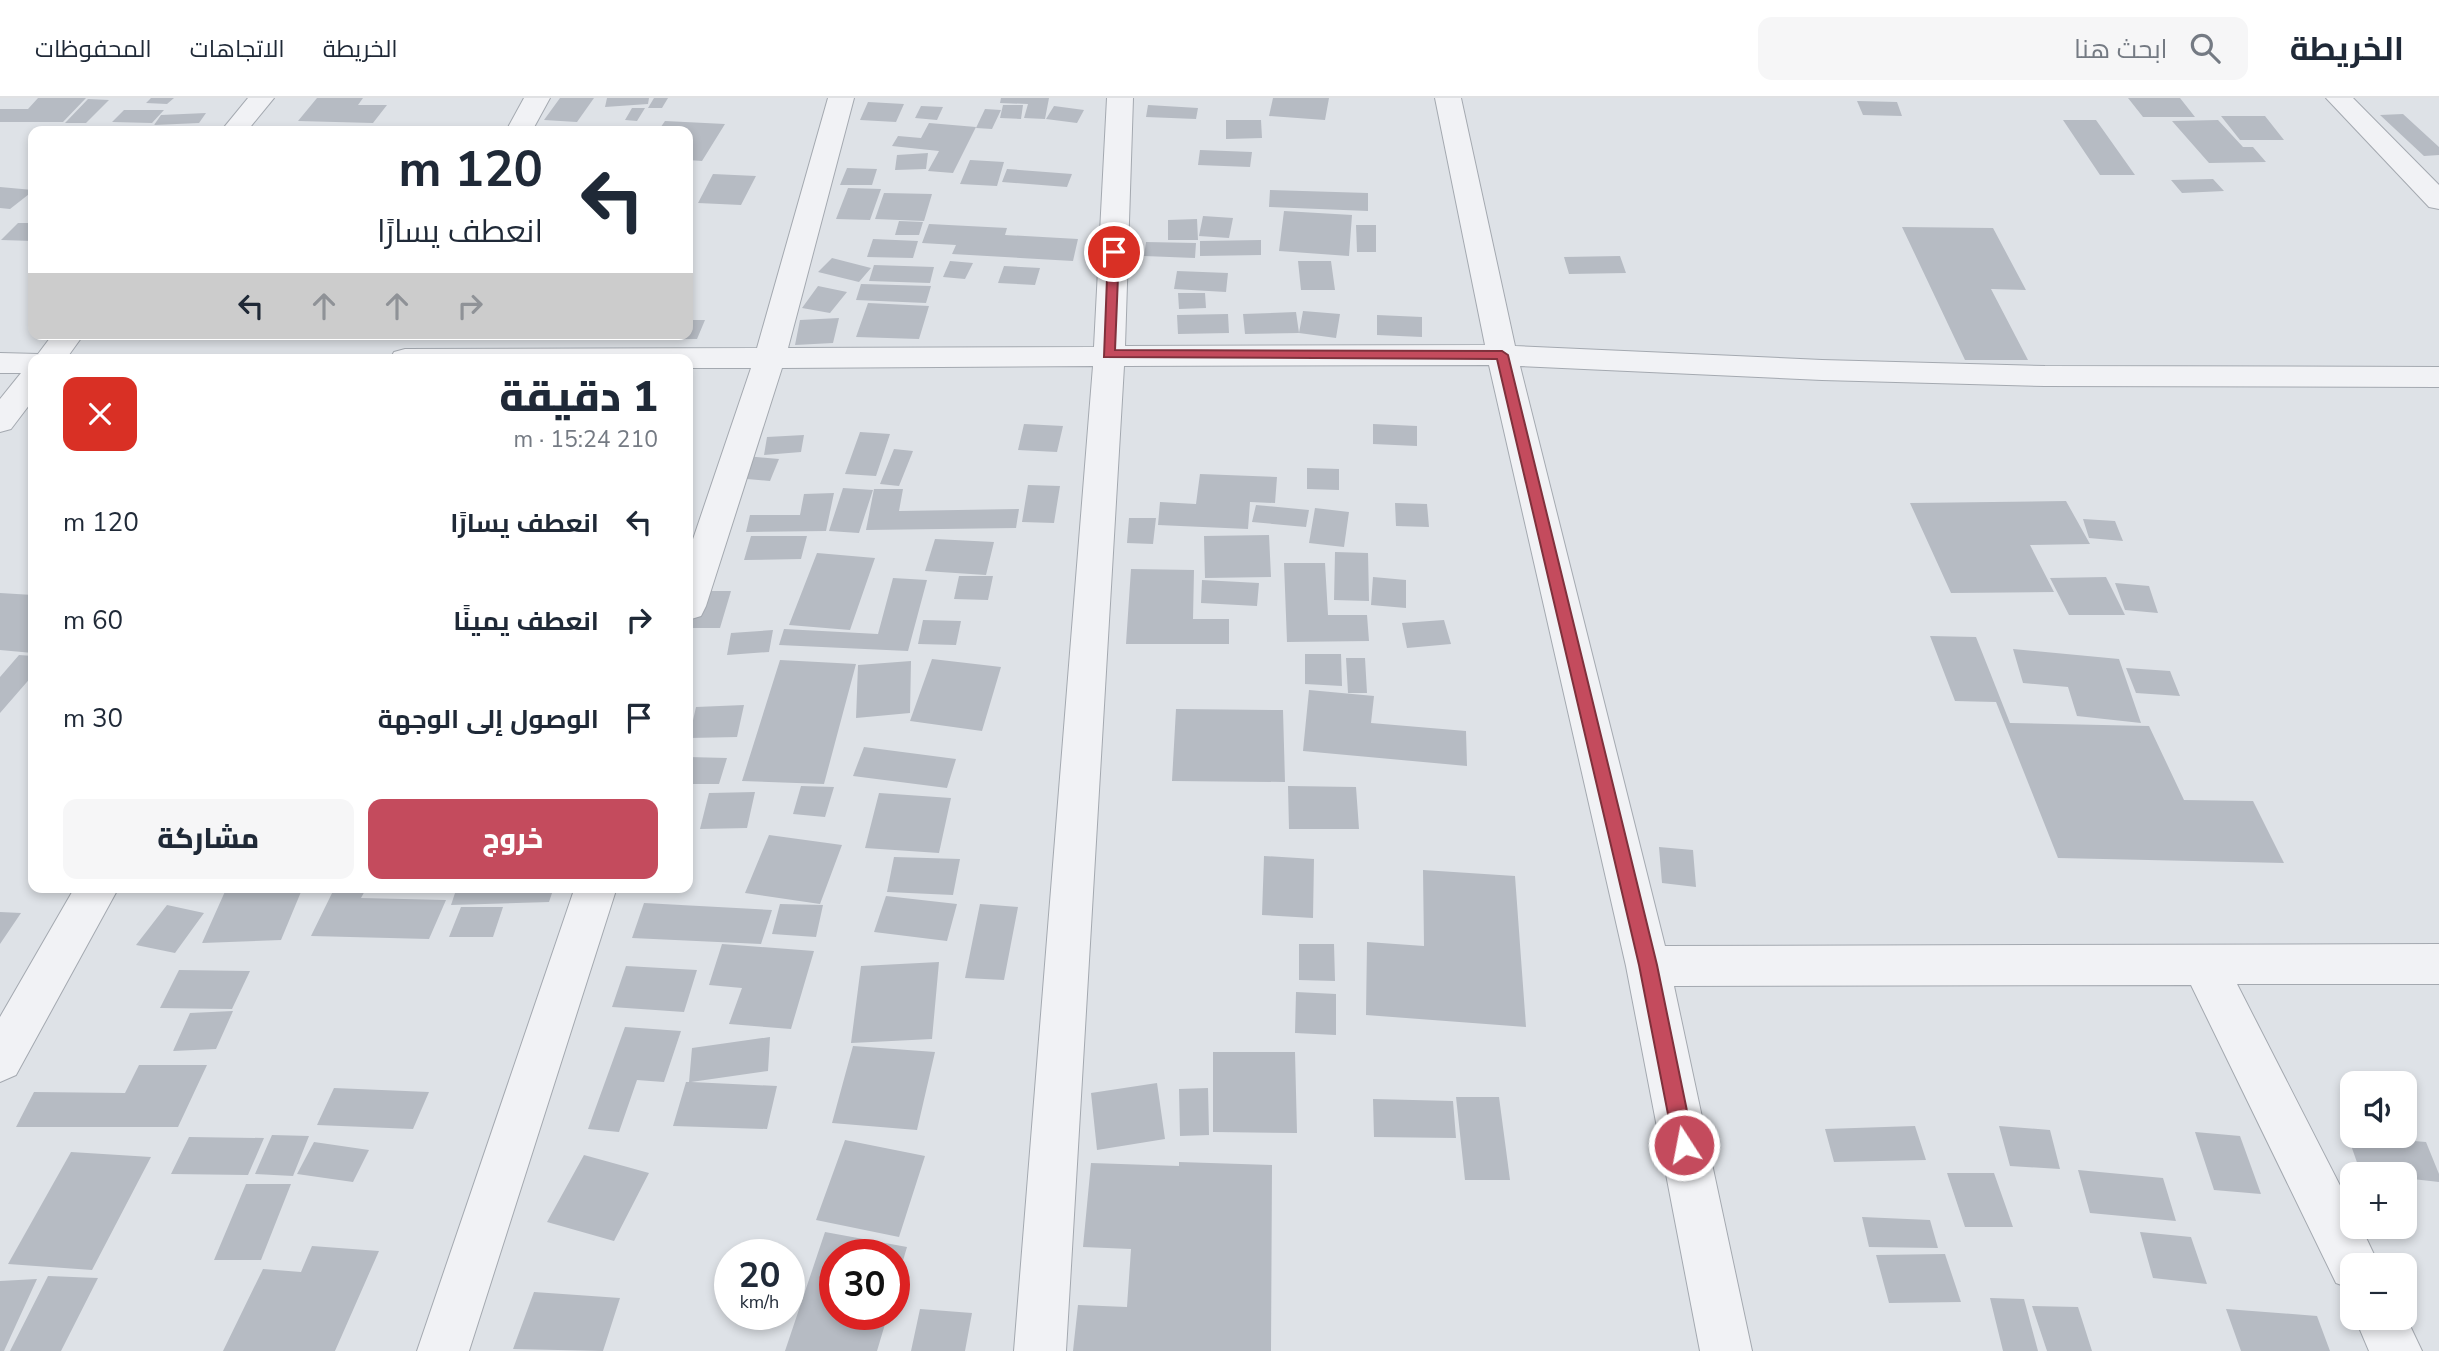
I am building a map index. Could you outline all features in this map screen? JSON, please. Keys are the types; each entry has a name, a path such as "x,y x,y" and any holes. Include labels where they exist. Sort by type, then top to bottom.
{"street":[{"path":"238,126 261,98"},
{"path":"522,126 537,98"},
{"path":"693,591 770,357 841,98"},
{"path":"1040,1351 1109,354 1120,98"},
{"path":"1448,98 1502,355 1648,965 1726,1351"},
{"path":"2339,98 2439,201"},
{"path":"54,354 64,340"},
{"path":"693,357 1109,354 1502,355 1822,370 2045,376 2439,377"},
{"path":"0,363 28,363"},
{"path":"0,422 28,386"},
{"path":"0,1059 95,893"},
{"path":"443,1351 594,893"},
{"path":"1648,965 2439,964"},
{"path":"2204,965 2348,1253"},
{"path":"2386,1330 2396,1351"}],"building":[{"path":"38,98 86,98 63,122 0,122 0,109 28,109"},
{"path":"151,98 174,98 167,104 146,103"},
{"path":"317,98 363,98 358,105 387,105 373,123 298,121"},
{"path":"560,98 594,98 577,122 544,120"},
{"path":"607,98 649,98 648,104 605,107"},
{"path":"654,98 668,98 662,108 648,108"},
{"path":"1001,98 1049,98 1045,119 1024,118 1028,104 1000,103"},
{"path":"1273,98 1329,98 1325,120 1269,116"},
{"path":"2128,98 2180,98 2195,117 2143,117"},
{"path":"88,99 109,100 86,123 65,123"},
{"path":"1857,101 1897,102 1902,116 1863,115"},
{"path":"868,102 904,104 896,122 860,120"},
{"path":"1003,105 1023,105 1021,119 1000,118"},
{"path":"1148,105 1198,108 1196,119 1146,117"},
{"path":"921,106 943,107 937,120 915,118"},
{"path":"1054,106 1084,110 1077,123 1046,119"},
{"path":"632,108 645,108 637,121 625,120"},
{"path":"985,109 1001,110 992,129 976,128"},
{"path":"124,110 164,110 152,123 112,122"},
{"path":"206,113 199,123 154,125 161,115"},
{"path":"2403,114 2439,147 2439,155 2424,156 2380,115"},
{"path":"2221,116 2265,116 2284,140 2240,140"},
{"path":"1226,120 1261,120 1262,138 1226,139"},
{"path":"2063,120 2096,120 2135,175 2100,175"},
{"path":"2218,120 2243,147 2253,147 2266,162 2209,163 2172,121"},
{"path":"665,121 725,124 702,161 693,160 693,126 662,126"},
{"path":"929,123 976,127 953,173 928,171 939,151 892,146 898,136 921,138"},
{"path":"1200,150 1252,152 1250,167 1198,165"},
{"path":"928,153 926,169 895,170 897,155"},
{"path":"970,160 1004,162 997,186 960,184"},
{"path":"847,168 877,169 872,185 840,185"},
{"path":"1007,169 1072,174 1067,187 1002,182"},
{"path":"713,174 756,176 741,205 698,203"},
{"path":"2213,179 2224,191 2182,193 2171,180"},
{"path":"0,187 28,190 28,195 10,209 0,208"},
{"path":"848,188 881,189 870,220 836,219"},
{"path":"1270,190 1368,193 1368,211 1269,207"},
{"path":"884,193 932,194 924,221 875,219"},
{"path":"1284,211 1352,215 1349,256 1279,251"},
{"path":"1203,216 1233,218 1229,238 1199,236"},
{"path":"1197,219 1198,240 1168,240 1168,220"},
{"path":"899,221 923,222 919,235 895,235"},
{"path":"18,223 28,223 28,241 1,240"},
{"path":"929,224 1007,228 1005,235 1078,239 1073,261 952,254 956,245 922,243"},
{"path":"1356,225 1376,225 1376,252 1357,252"},
{"path":"1902,227 1993,228 2026,290 1991,289 2028,360 1965,360"},
{"path":"873,239 918,241 913,258 867,257"},
{"path":"1261,240 1261,255 1200,256 1200,241"},
{"path":"1146,242 1196,243 1195,258 1144,256"},
{"path":"1620,256 1626,273 1569,274 1564,257"},
{"path":"832,258 871,268 859,282 818,272"},
{"path":"950,261 973,263 965,279 943,277"},
{"path":"1298,261 1331,261 1335,290 1301,290"},
{"path":"874,265 934,267 930,283 869,281"},
{"path":"1004,266 1040,268 1035,285 998,283"},
{"path":"1177,271 1228,273 1226,292 1174,289"},
{"path":"861,284 931,286 926,303 856,300"},
{"path":"818,286 847,292 830,313 802,308"},
{"path":"1178,293 1205,293 1206,308 1179,309"},
{"path":"868,303 929,306 919,339 856,337"},
{"path":"1303,311 1340,314 1336,338 1299,333"},
{"path":"1296,312 1299,333 1245,334 1243,314"},
{"path":"1228,314 1229,333 1178,334 1177,315"},
{"path":"1377,315 1422,317 1422,337 1377,335"},
{"path":"839,318 833,343 795,345 800,320"},
{"path":"693,320 705,320 697,339 693,339"},
{"path":"1024,424 1063,426 1057,452 1018,450"},
{"path":"1373,424 1417,426 1417,446 1373,444"},
{"path":"860,432 890,434 876,476 845,474"},
{"path":"804,435 801,452 764,455 767,437"},
{"path":"894,449 913,451 899,486 880,484"},
{"path":"746,456 779,459 770,481 736,478"},
{"path":"1307,468 1339,469 1339,490 1307,489"},
{"path":"1200,474 1277,477 1275,503 1250,502 1248,529 1158,525 1160,502 1196,504"},
{"path":"1028,485 1060,486 1054,523 1022,522"},
{"path":"843,488 873,490 859,533 829,531"},
{"path":"874,489 903,489 899,511 1019,509 1016,528 866,530"},
{"path":"834,493 826,531 746,532 750,515 800,515 804,494"},
{"path":"2066,501 2090,544 2030,545 2054,592 1951,593 1910,503"},
{"path":"1395,503 1427,504 1429,527 1396,526"},
{"path":"1256,505 1309,510 1306,527 1252,522"},
{"path":"1315,508 1349,512 1344,547 1309,543"},
{"path":"1129,518 1156,518 1153,544 1127,543"},
{"path":"2083,519 2115,521 2123,541 2089,538"},
{"path":"1269,535 1271,577 1205,578 1204,536"},
{"path":"751,536 807,536 801,559 744,560"},
{"path":"935,539 994,542 986,575 925,571"},
{"path":"1335,552 1368,553 1369,601 1334,600"},
{"path":"817,553 875,558 850,630 789,625"},
{"path":"1284,563 1325,563 1328,615 1367,615 1369,641 1287,642"},
{"path":"1131,569 1194,570 1193,619 1229,619 1229,644 1126,644"},
{"path":"959,576 993,576 988,600 954,599"},
{"path":"1373,577 1406,580 1406,608 1371,605"},
{"path":"2106,577 2125,615 2069,615 2050,578"},
{"path":"893,578 927,580 908,651 779,645 784,629 878,634"},
{"path":"1202,580 1259,583 1257,606 1201,603"},
{"path":"2115,583 2149,586 2158,613 2125,610"},
{"path":"695,591 731,591 720,628 693,628"},
{"path":"0,593 28,595 28,653 0,650"},
{"path":"923,620 961,621 956,645 918,644"},
{"path":"1444,620 1451,644 1407,648 1402,623"},
{"path":"773,630 769,652 727,655 731,633"},
{"path":"1930,636 1976,637 2010,723 2149,726 2184,800 2253,801 2284,863 2058,858 1996,702 1955,701"},
{"path":"2013,649 2119,659 2141,723 2077,716 2068,687 2023,683"},
{"path":"1305,654 1341,654 1342,686 1305,684"},
{"path":"19,655 28,656 28,681 0,713 0,677"},
{"path":"1346,658 1365,658 1367,693 1348,693"},
{"path":"932,659 1001,667 982,731 910,721"},
{"path":"780,660 856,664 824,784 742,781"},
{"path":"911,661 910,713 856,718 858,665"},
{"path":"2126,668 2170,671 2180,696 2136,693"},
{"path":"1309,690 1374,696 1371,723 1466,731 1467,766 1303,751"},
{"path":"744,705 737,737 693,738 696,707"},
{"path":"1176,709 1283,710 1285,782 1172,781"},
{"path":"864,747 956,759 947,788 853,776"},
{"path":"693,757 727,758 719,784 693,784"},
{"path":"801,786 834,787 825,817 793,814"},
{"path":"1288,786 1356,787 1359,829 1289,829"},
{"path":"755,792 747,828 700,829 709,793"},
{"path":"879,793 951,798 939,853 865,848"},
{"path":"769,835 842,845 820,904 745,893"},
{"path":"1659,847 1693,850 1696,887 1662,883"},
{"path":"1264,856 1314,859 1313,918 1262,915"},
{"path":"894,857 960,859 953,895 887,892"},
{"path":"1423,870 1515,876 1526,1027 1366,1015 1367,942 1424,946"},
{"path":"224,893 301,893 281,940 202,943"},
{"path":"332,893 364,893 361,898 446,900 429,939 311,936"},
{"path":"455,893 552,893 549,902 451,905"},
{"path":"886,896 957,904 947,941 874,932"},
{"path":"644,903 772,910 761,944 632,938"},
{"path":"780,904 823,905 816,937 772,934"},
{"path":"980,904 1018,907 1004,980 965,978"},
{"path":"167,905 204,913 175,953 136,945"},
{"path":"461,907 503,907 493,937 449,937"},
{"path":"0,912 21,913 0,944"},
{"path":"722,944 814,951 791,1029 729,1024 742,988 709,985"},
{"path":"1299,944 1334,944 1335,981 1299,980"},
{"path":"939,962 932,1039 851,1043 861,966"},
{"path":"626,966 697,970 684,1012 612,1007"},
{"path":"179,970 250,971 232,1009 160,1008"},
{"path":"1296,992 1336,994 1336,1035 1295,1033"},
{"path":"233,1011 216,1049 173,1051 190,1013"},
{"path":"625,1027 681,1031 664,1082 637,1080 619,1132 588,1129"},
{"path":"770,1037 768,1071 691,1082 777,1086 767,1129 673,1126 686,1082 689,1082 692,1048"},
{"path":"853,1046 935,1052 917,1130 832,1123"},
{"path":"1213,1052 1295,1052 1297,1133 1213,1132"},
{"path":"139,1065 207,1065 178,1127 16,1127 34,1092 125,1093"},
{"path":"1157,1083 1165,1139 1097,1150 1091,1093"},
{"path":"334,1088 429,1092 413,1129 317,1125"},
{"path":"1208,1088 1209,1135 1180,1136 1179,1089"},
{"path":"1456,1097 1499,1097 1510,1180 1465,1180"},
{"path":"1373,1099 1453,1101 1456,1138 1374,1137"},
{"path":"1915,1126 1926,1160 1834,1162 1825,1129"},
{"path":"1999,1126 2050,1130 2060,1169 2010,1166"},
{"path":"2195,1132 2240,1136 2261,1194 2214,1190"},
{"path":"272,1135 309,1136 293,1176 255,1174"},
{"path":"189,1137 264,1138 248,1175 171,1174"},
{"path":"845,1140 925,1156 899,1237 816,1220"},
{"path":"2417,1141 2426,1142 2439,1174 2439,1182 2417,1179 2417,1162 2357,1162 2352,1148 2417,1148"},
{"path":"314,1142 369,1150 353,1182 297,1174"},
{"path":"71,1152 151,1157 92,1270 8,1264"},
{"path":"584,1155 649,1173 614,1241 547,1222"},
{"path":"1179,1162 1272,1165 1271,1351 1073,1351 1078,1305 1127,1307 1131,1249 1083,1247 1091,1163 1179,1166"},
{"path":"2078,1170 2163,1178 2176,1221 2090,1213"},
{"path":"1947,1173 1994,1173 2013,1227 1965,1227"},
{"path":"246,1184 291,1184 261,1260 214,1260"},
{"path":"1862,1217 1930,1220 1938,1248 1869,1247"},
{"path":"825,1232 863,1239 823,1239"},
{"path":"2140,1232 2191,1237 2207,1284 2153,1278"},
{"path":"312,1246 379,1251 335,1351 223,1351 263,1269 301,1272"},
{"path":"819,1250 819,1330 883,1330 877,1351 785,1351 792,1330 805,1330 805,1292"},
{"path":"1945,1254 1961,1302 1889,1303 1876,1255"},
{"path":"48,1276 98,1278 61,1351 10,1351"},
{"path":"37,1279 4,1351 0,1351 0,1281"},
{"path":"534,1292 620,1298 603,1351 513,1349"},
{"path":"1990,1298 2024,1299 2038,1351 2003,1351"},
{"path":"2032,1306 2078,1307 2092,1351 2047,1351"},
{"path":"920,1309 972,1313 965,1351 911,1351"},
{"path":"2226,1309 2317,1316 2330,1351 2241,1351"}],"route":[{"path":"1114,252 1109,354 1502,355 1648,965 1684,1145"}]}
